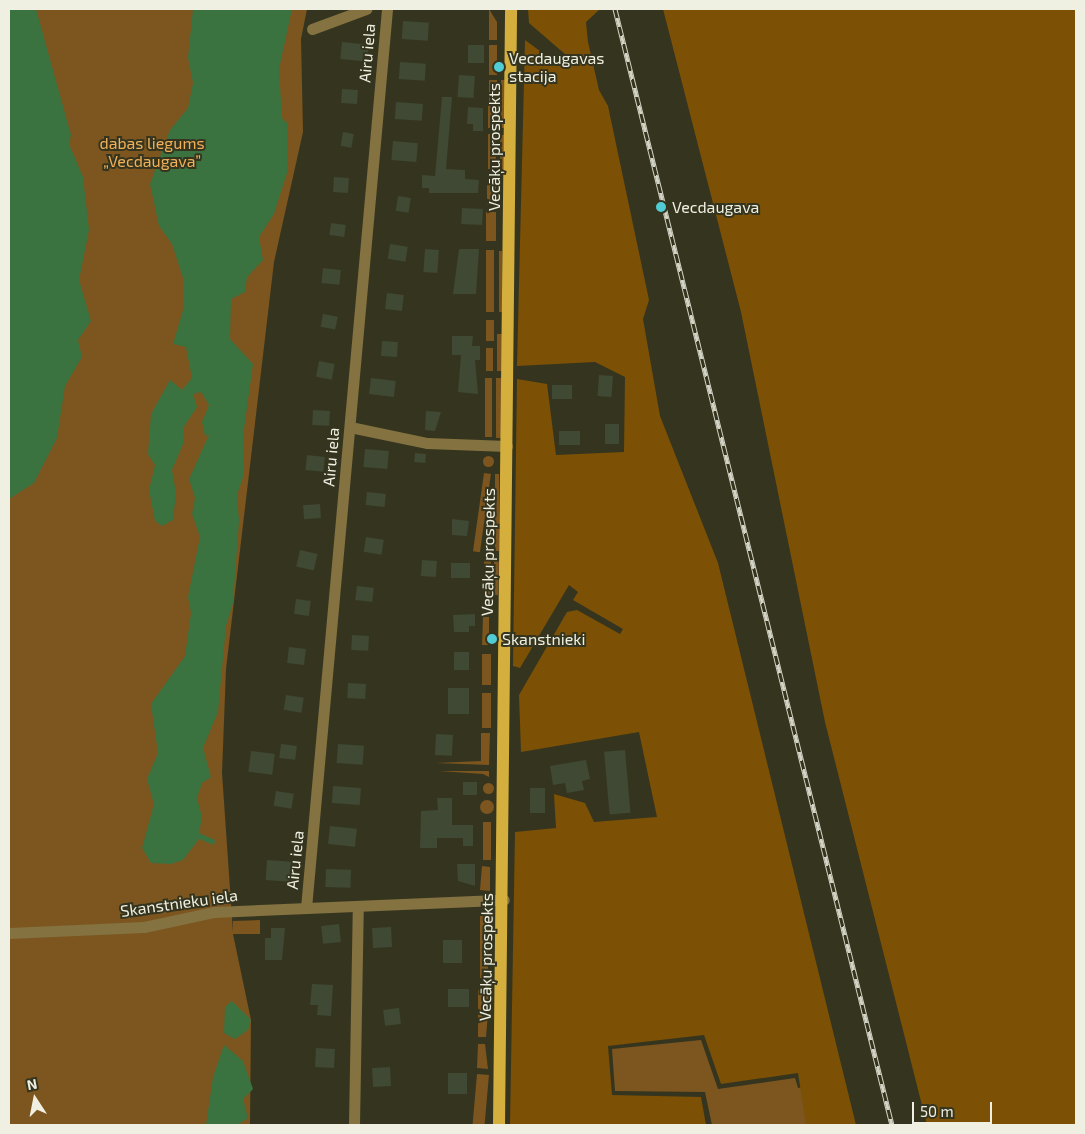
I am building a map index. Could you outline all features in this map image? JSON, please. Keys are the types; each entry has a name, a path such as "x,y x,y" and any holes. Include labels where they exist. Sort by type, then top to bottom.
{"main road":[{"name":"Vecāķu prospekts","path":"499,1125 504,900 511,9"}],"street":[{"path":"312,29 347,12 366,9"},
{"name":"Airu iela","path":"306,908 387,9"},
{"path":"350,427 427,443 507,446"},
{"name":"Skanstnieku iela","path":"9,933 144,927 214,912 504,900"},
{"path":"354,1125 358,906"}],"green space":[{"name":"dabas liegums „Vecdaugava”","path":"9,9 307,9 301,39 303,132 274,262 226,669 222,773 233,932 233,921 260,920 260,934 233,934 251,1020 250,1125 9,1125"},
{"path":"489,9 497,22 497,40 489,40"},
{"path":"489,45 497,45 497,75 489,75"},
{"path":"489,80 497,80 497,101 489,101"},
{"path":"501,80 505,80 505,128 501,128"},
{"path":"488,105 496,105 496,128 488,128"},
{"path":"488,134 496,134 496,169 488,169"},
{"path":"500,135 504,135 503,169 500,169"},
{"path":"487,176 496,176 496,205 487,205"},
{"path":"486,212 496,212 496,241 486,241"},
{"path":"486,250 494,250 494,312 486,312"},
{"path":"499,251 502,251 502,312 499,312"},
{"path":"486,320 494,320 494,341 486,341"},
{"path":"497,334 502,334 502,371 497,371"},
{"path":"486,348 493,348 493,371 486,371"},
{"path":"485,378 492,378 492,437 485,437"},
{"path":"496,378 501,378 501,438 496,438"},
{"path":"486,456 490,456 493,461 492,465 486,466 483,463 483,459"},
{"path":"484,473 491,474 480,552 473,551"},
{"path":"495,474 499,474 499,551 495,551"},
{"path":"484,558 491,558 491,595 484,595"},
{"path":"494,559 499,559 498,595 494,595"},
{"path":"483,617 489,617 489,645 482,645"},
{"path":"482,654 491,654 491,685 482,685"},
{"path":"482,693 491,693 491,728 482,728"},
{"path":"481,733 490,733 489,765 436,763 481,761"},
{"path":"439,771 489,771 489,777 483,774"},
{"path":"486,783 490,783 493,788 492,792 486,793 483,790 483,786"},
{"path":"487,800 492,802 494,807 492,812 487,814 482,812 480,807 482,802"},
{"path":"483,822 491,822 491,860 483,860"},
{"path":"482,866 490,867 490,891 480,890"},
{"path":"480,912 488,912 488,978 480,978"},
{"path":"478,990 490,990 486,1037 478,1037"},
{"path":"701,1040 718,1089 795,1078 798,1088 842,1082 852,1125 712,1125 705,1092 615,1091 612,1049"},
{"path":"478,1044 485,1044 488,1069 477,1068"},
{"path":"477,1074 489,1075 485,1125 473,1125"}],"shaded area":[{"path":"9,9 36,9 71,135 69,144 83,177 89,230 79,280 91,321 78,340 82,357 65,386 57,438 34,483 9,499"},
{"path":"193,9 292,9 279,69 282,118 287,123 287,173 274,214 259,237 263,260 247,277 245,292 231,299 230,339 253,364 243,436 244,474 237,495 239,521 233,603 226,626 218,712 203,748 211,777 202,783 197,798 202,817 199,833 215,840 214,845 199,839 183,860 171,864 151,863 142,848 154,804 147,779 158,753 151,704 185,656 191,613 188,597 200,537 192,514 195,498 189,479 209,435 205,436 202,422 209,405 201,392 193,394 197,407 183,428 183,444 172,470 176,493 173,520 162,526 155,521 149,490 155,465 148,454 151,414 170,380 182,390 192,378 186,347 173,344 183,310 183,278 172,244 159,226 150,184 170,130 188,108 193,83 188,58"},
{"path":"528,9 600,9 586,22 588,42 599,90 608,106 649,300 643,319 660,416 718,563 856,1125 806,1125 798,1073 721,1084 704,1035 608,1046 612,1095 701,1097 706,1125 510,1125 515,832 556,828 554,794 585,803 594,822 657,817 639,732 521,752 519,695 567,612 577,610 620,634 623,629 573,600 578,592 569,585 520,668 513,666 517,379 547,384 556,455 624,452 625,377 595,362 517,366 525,40 559,65 566,55 529,23"},
{"path":"663,9 1076,9 1076,1125 927,1125 825,722 741,312"},
{"path":"232,1001 251,1020 248,1030 235,1039 224,1033 225,1007"},
{"path":"224,1045 243,1061 253,1089 243,1099 248,1118 238,1125 206,1125 213,1077"}],"building":[{"path":"403,21 429,23 428,41 402,39"},
{"path":"342,42 369,45 367,62 340,59"},
{"path":"468,45 484,45 484,63 468,63"},
{"path":"400,62 426,64 425,81 399,79"},
{"path":"459,75 475,76 473,98 457,97"},
{"path":"342,89 358,90 357,104 341,103"},
{"path":"442,97 452,97 446,169 465,170 465,179 479,180 478,193 429,193 429,188 422,188 422,175 435,176"},
{"path":"396,102 423,104 422,121 395,119"},
{"path":"468,107 483,108 483,131 473,131 473,124 467,124"},
{"path":"343,132 354,134 351,148 341,146"},
{"path":"393,141 418,143 416,162 391,160"},
{"path":"334,177 349,178 348,193 333,192"},
{"path":"398,196 411,198 408,213 396,211"},
{"path":"462,208 483,209 482,225 461,224"},
{"path":"331,223 346,225 344,237 329,235"},
{"path":"390,244 408,247 405,262 388,259"},
{"path":"425,249 439,250 437,273 423,272"},
{"path":"459,249 479,249 476,294 453,294"},
{"path":"323,268 341,270 339,285 321,283"},
{"path":"387,293 404,295 402,311 385,309"},
{"path":"323,314 338,317 335,330 321,327"},
{"path":"452,336 473,336 472,346 480,346 480,360 475,360 478,394 458,392 461,355 452,355"},
{"path":"382,341 398,342 397,357 381,356"},
{"path":"319,361 335,364 332,380 316,377"},
{"path":"599,375 613,376 612,397 598,396"},
{"path":"371,378 396,381 394,397 369,394"},
{"path":"552,385 572,385 572,399 552,399"},
{"path":"313,410 330,411 329,426 312,425"},
{"path":"426,411 441,412 435,431 425,430"},
{"path":"605,424 619,424 619,444 605,444"},
{"path":"559,431 580,431 580,445 559,445"},
{"path":"365,449 389,451 387,469 363,467"},
{"path":"415,453 426,454 425,463 414,462"},
{"path":"307,455 325,457 323,472 305,470"},
{"path":"367,492 386,494 385,507 366,505"},
{"path":"320,504 321,518 304,519 303,505"},
{"path":"452,519 469,521 467,536 452,535"},
{"path":"366,537 384,540 381,555 364,552"},
{"path":"300,550 318,554 314,571 296,567"},
{"path":"422,560 437,561 436,577 421,576"},
{"path":"451,563 470,563 470,578 451,578"},
{"path":"357,586 374,588 372,602 355,600"},
{"path":"296,599 311,601 309,616 294,614"},
{"path":"475,614 475,626 469,626 469,632 454,632 453,615"},
{"path":"352,635 369,636 368,651 351,650"},
{"path":"289,647 306,649 304,665 287,663"},
{"path":"454,652 469,652 469,670 454,670"},
{"path":"348,683 366,684 365,699 347,698"},
{"path":"448,688 469,688 469,714 448,714"},
{"path":"286,695 304,698 301,713 284,710"},
{"path":"436,734 453,735 452,756 435,755"},
{"path":"281,744 297,746 295,760 279,758"},
{"path":"338,744 364,746 363,765 337,763"},
{"path":"625,750 630,813 610,815 604,752"},
{"path":"251,751 275,754 272,775 248,772"},
{"path":"586,760 590,779 582,781 584,790 567,793 565,783 553,785 550,766"},
{"path":"463,782 477,782 477,795 463,795"},
{"path":"333,786 361,788 360,805 332,803"},
{"path":"530,788 545,788 545,813 530,813"},
{"path":"276,791 294,794 291,809 274,806"},
{"path":"437,798 452,798 452,825 473,825 473,846 463,846 463,838 437,838 437,848 420,848 421,811 438,810"},
{"path":"330,826 357,829 355,847 328,844"},
{"path":"267,860 295,862 294,882 266,880"},
{"path":"457,864 475,864 475,886 458,881"},
{"path":"326,869 351,870 350,888 325,887"},
{"path":"339,924 341,942 323,944 321,926"},
{"path":"391,927 392,947 373,948 372,928"},
{"path":"271,928 285,928 282,960 265,960 265,938 271,938"},
{"path":"443,940 462,940 462,963 443,963"},
{"path":"312,984 333,985 331,1016 317,1015 318,1005 310,1005"},
{"path":"448,989 469,989 469,1007 448,1007"},
{"path":"399,1008 401,1024 385,1026 383,1010"},
{"path":"316,1048 335,1049 334,1068 315,1067"},
{"path":"390,1067 391,1086 373,1087 372,1068"},
{"path":"448,1073 467,1073 467,1094 448,1094"}],"railway":[{"path":"615,9 892,1125"}],"place":[{"name":"Vecdaugavas stacija","path":"499,67"},
{"name":"Vecdaugava","path":"661,207"},
{"name":"Skanstnieki","path":"492,639"}]}
